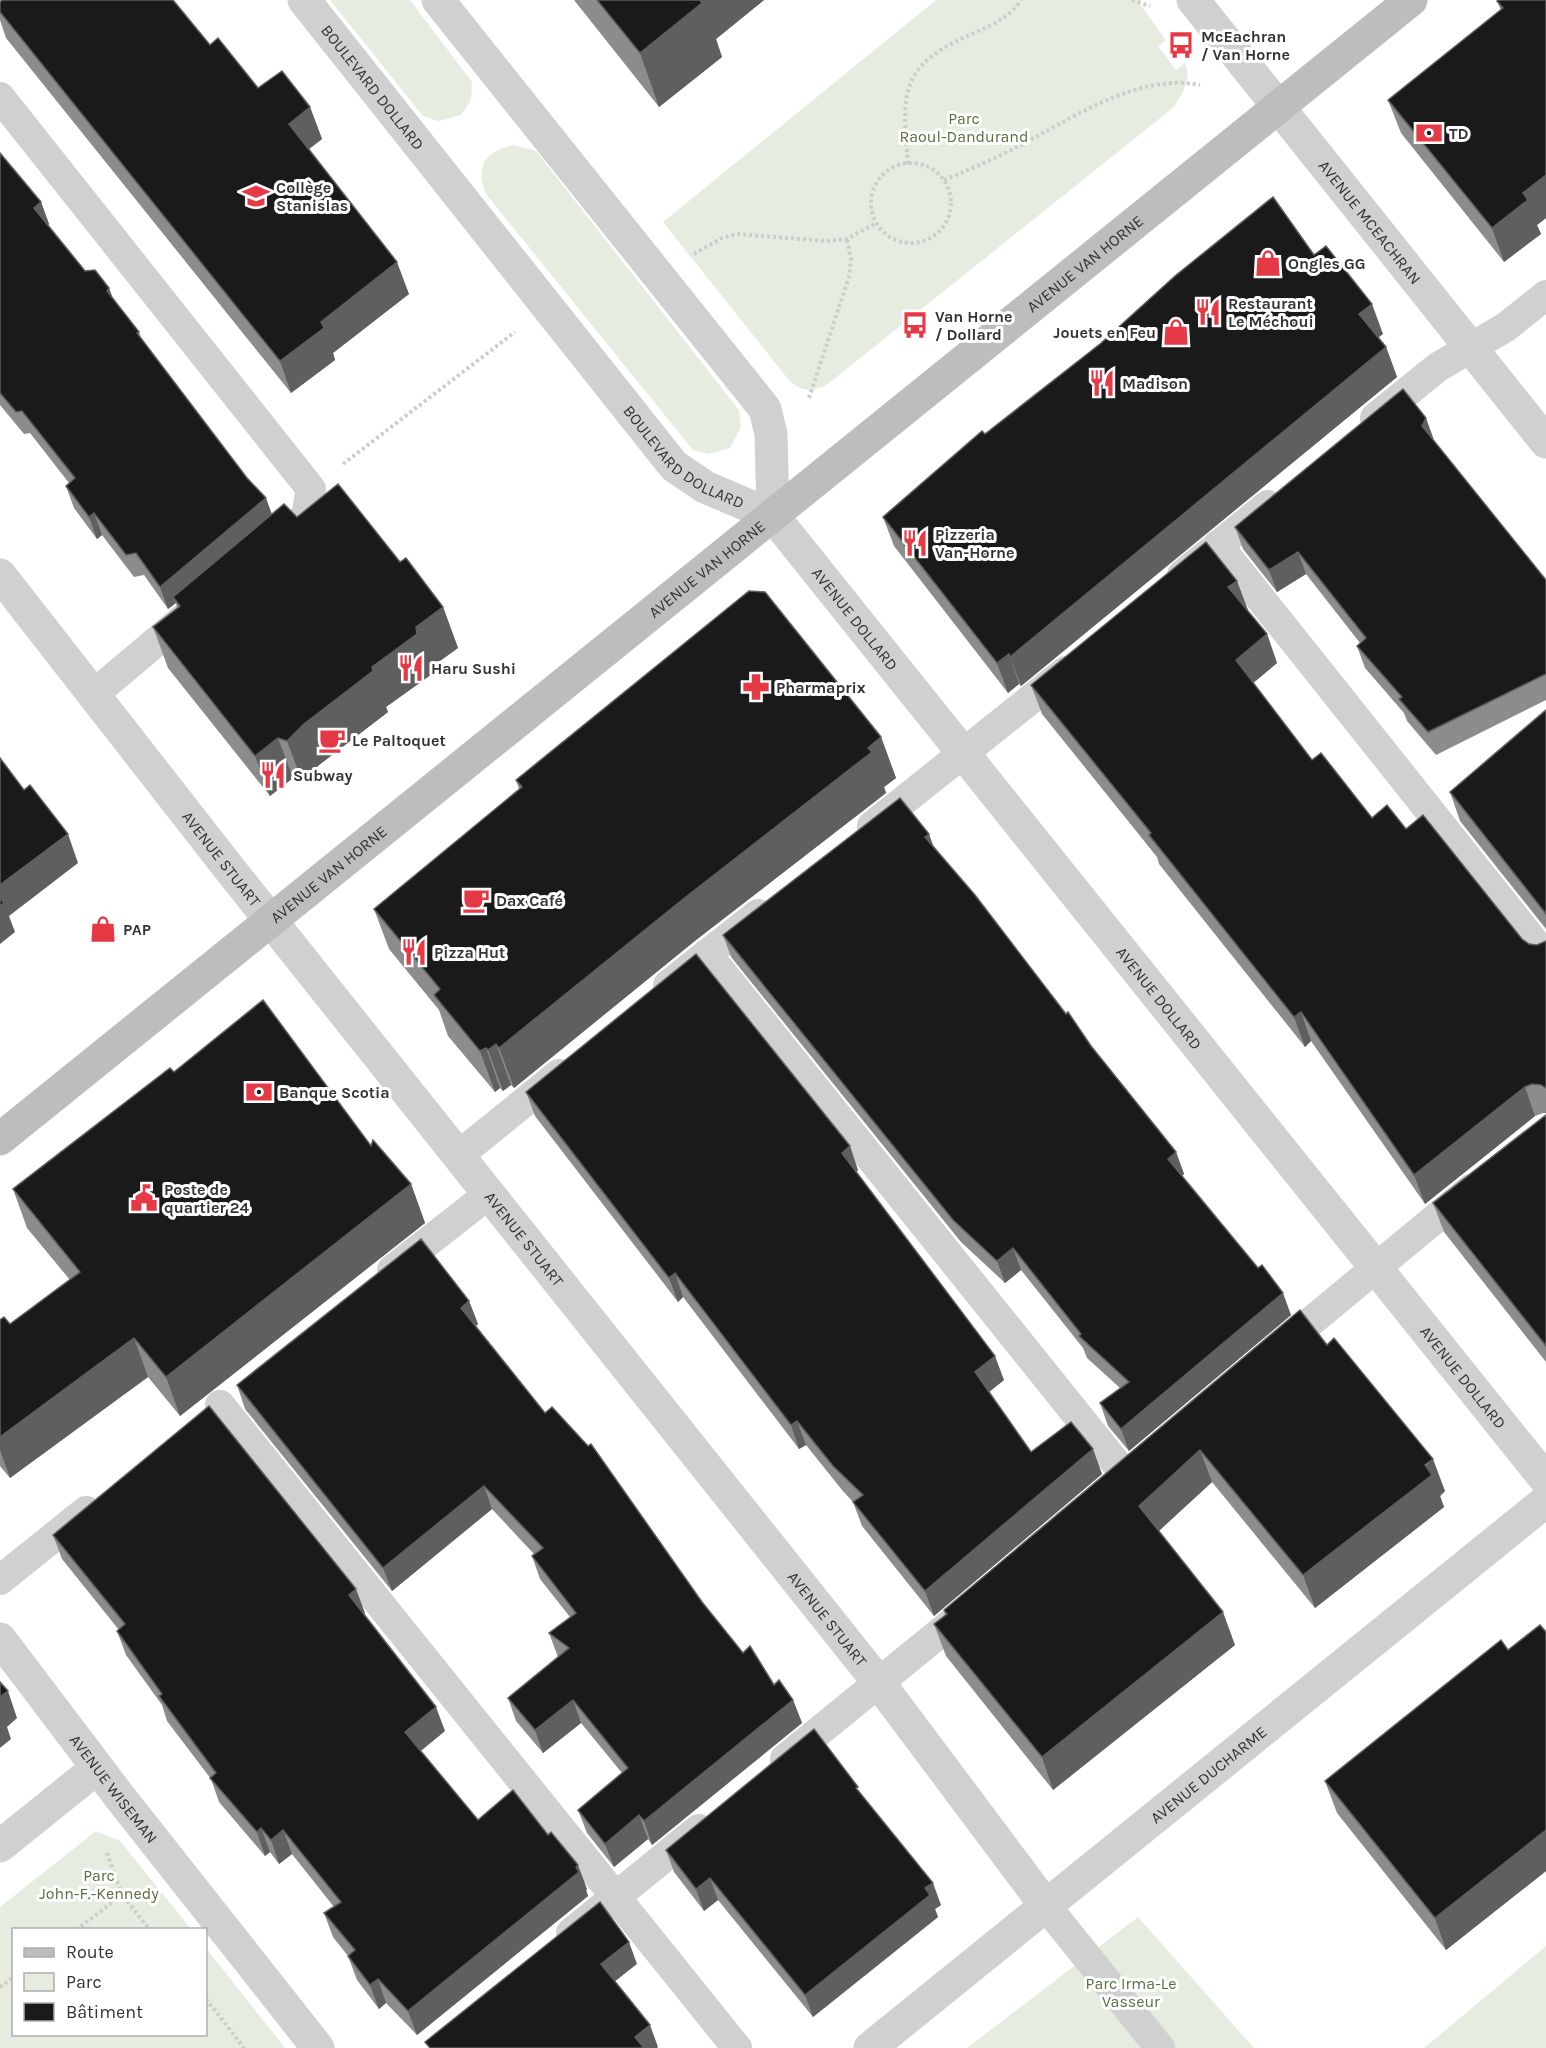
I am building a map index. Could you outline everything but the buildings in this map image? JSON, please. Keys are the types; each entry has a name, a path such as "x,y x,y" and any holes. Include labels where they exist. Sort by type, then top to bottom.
{"main road":[{"name":"AVENUE VAN HORNE","path":"1,1135 271,921 1411,0"}],"street":[{"name":"BOULEVARD DOLLARD","path":"304,0 674,466 705,487 773,516 771,434 765,409 438,0"},
{"name":"AVENUE MCEACHRAN","path":"1193,0 1546,442"},
{"name":"AVENUE DOLLARD","path":"773,516 1546,1480"},
{"name":"AVENUE STUART","path":"0,575 271,921 879,1683 1046,1906"},
{"name":"AVENUE DUCHARME","path":"870,2048 1546,1501"},
{"name":"AVENUE WISEMAN","path":"0,1639 98,1768 318,2048"},
{"path":"0,1846 98,1768"}],"lane":[{"path":"0,97 311,489 306,516 260,555"},
{"path":"1355,434 1438,367 1506,327 1546,295"},
{"path":"1163,591 1291,486"},
{"path":"1218,545 1546,957"},
{"path":"94,694 214,593"},
{"path":"853,840 964,754 1090,651"},
{"path":"644,1005 780,897"},
{"path":"707,954 1127,1476"},
{"path":"459,1155 580,1057"},
{"path":"1254,1369 1490,1174"},
{"path":"375,1284 489,1194"},
{"path":"220,1406 737,2048"},
{"path":"0,1580 108,1494"},
{"path":"764,1776 990,1591"},
{"path":"549,1950 717,1814"},
{"path":"1046,1906 1160,2048"}],"path":[{"path":"908,164 905,100 915,71 929,57 948,44 995,24 1009,14 1021,0"},
{"path":"1132,0 1150,6"},
{"path":"1009,14 1013,20"},
{"path":"944,180 1016,148 1081,112 1124,94 1174,82 1200,85"},
{"path":"908,164 928,167 944,180 951,200 950,214 943,227 933,237 920,243 898,241 885,234 876,223 871,202 878,182 894,167 908,164"},
{"path":"690,256 722,238 736,234 826,241 847,238 876,223"},
{"path":"809,398 849,277 851,259 847,238"},
{"path":"311,489 522,327"},
{"path":"77,1928 122,1895 149,1928"},
{"path":"207,2000 244,2048"}],"green space":[{"path":"330,0 410,0 472,82 471,100 461,115 438,121 423,116"},
{"name":"Parc Raoul-Dandurand","path":"936,0 1137,0 1166,40 1158,46 1176,70 1185,63 1188,75 1186,86 1174,107 829,383 813,390 802,389 788,379 663,222"},
{"path":"514,145 536,151 739,410 741,427 730,448 708,454 693,450 486,194 481,175 485,161 496,151"},
{"name":"Parc John-F.-Kennedy","path":"96,1831 120,1841 190,1928 12,1928 12,2036 207,2036 207,1949 285,2048 0,2048 0,1907"},
{"name":"Parc Irma-Le Vasseur","path":"1138,1917 1254,2048 967,2048"},
{"path":"1546,1946 1546,2048 1424,2048"}],"place":[{"name":"McEachran / Van Horne","path":"1181,45"},
{"name":"TD","path":"1429,133"},
{"name":"Collège Stanislas","path":"256,196"},
{"name":"Ongles GG","path":"1268,263"},
{"name":"Restaurant Le Méchoui","path":"1208,312"},
{"name":"Van Horne / Dollard","path":"915,325"},
{"name":"Jouets en Feu","path":"1176,332"},
{"name":"Madison","path":"1102,383"},
{"name":"Pizzeria Van-Horne","path":"915,543"},
{"name":"Haru Sushi","path":"411,668"},
{"name":"Pharmaprix","path":"756,687"},
{"name":"Le Paltoquet","path":"332,740"},
{"name":"Subway","path":"273,775"},
{"name":"Dax Café","path":"476,900"},
{"name":"PAP","path":"103,929"},
{"name":"Pizza Hut","path":"414,952"},
{"name":"Banque Scotia","path":"259,1092"},
{"name":"Poste de quartier 24","path":"144,1198"}]}
